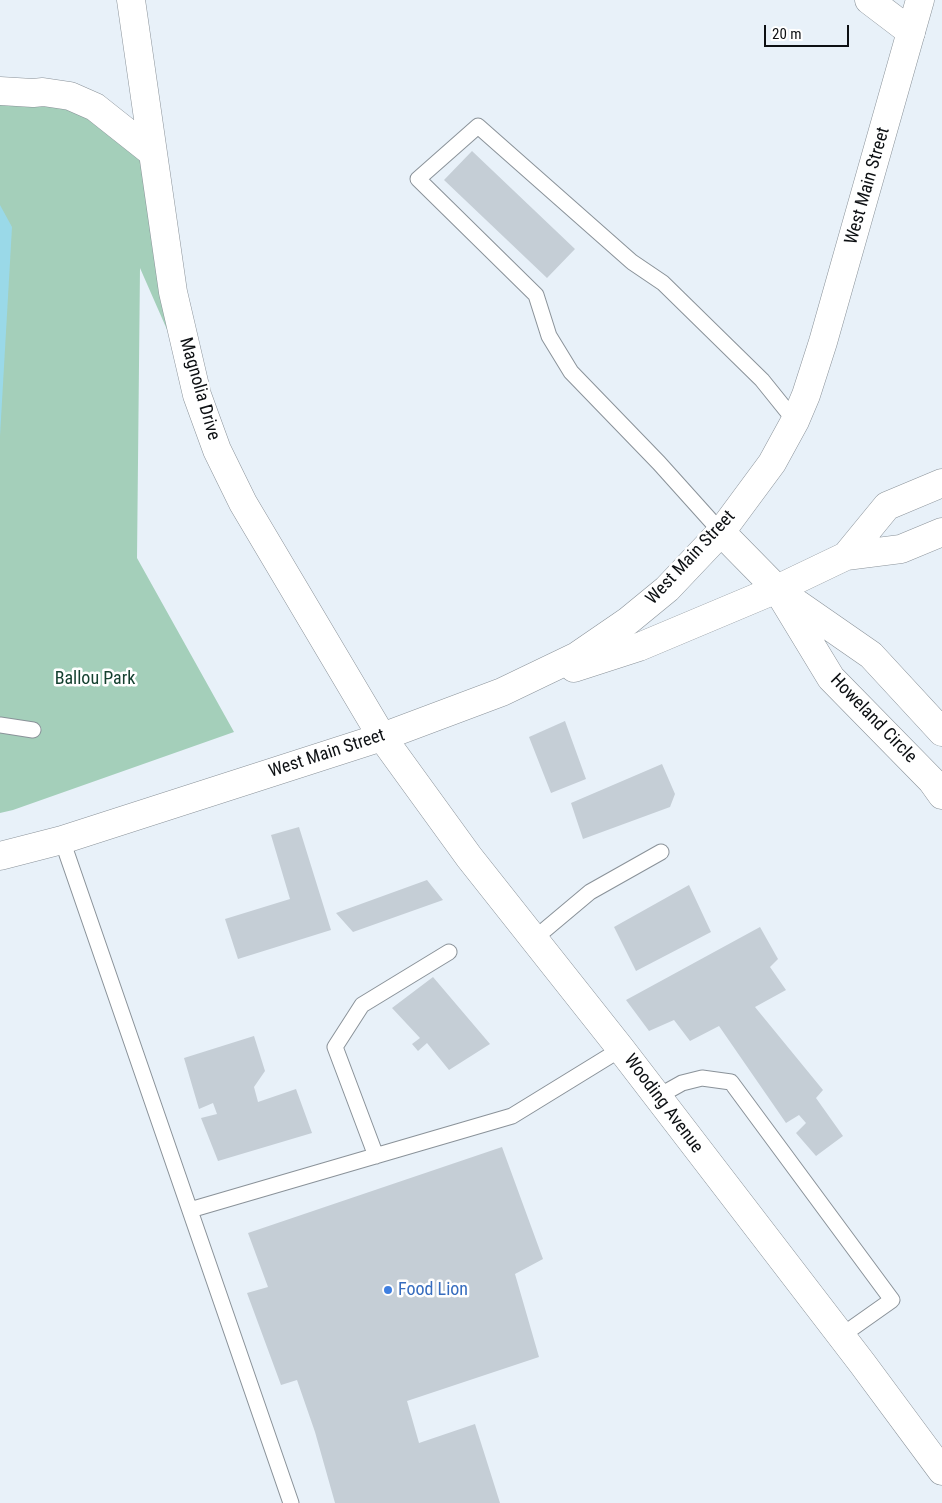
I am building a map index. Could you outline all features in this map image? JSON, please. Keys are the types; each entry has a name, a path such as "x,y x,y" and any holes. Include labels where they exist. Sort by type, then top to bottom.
{"street":[{"name":"Magnolia Drive","path":"131,0 172,292 197,395 217,450 243,503 382,737"},
{"path":"870,0 911,32"},
{"name":"West Main Street","path":"0,856 62,840 382,737 502,692 577,656 628,621 666,589 721,532 772,463 795,421 806,395 823,342 920,0"},
{"path":"0,91 44,92 70,96 95,107 153,153"},
{"path":"846,556 886,506 942,483"},
{"name":"Howeland Circle","path":"721,532 776,589 871,655 942,732"},
{"path":"502,692 639,647 776,589 846,556 901,549 942,532"},
{"name":"Howeland Circle","path":"776,589 831,678 932,781 942,795"},
{"name":"Wooding Avenue","path":"382,737 469,857 621,1049 942,1471"}],"lane":[{"path":"721,532 659,463 571,372 549,336 536,295 418,178 478,126 632,262 663,283 762,380 795,421"},
{"path":"0,725 33,730"},
{"path":"62,840 291,1503"},
{"path":"534,939 590,892 661,852"},
{"path":"376,1156 334,1047 362,1005 449,952"},
{"path":"190,1210 512,1116 621,1049"},
{"path":"657,1097 682,1083 702,1078 731,1082 892,1300 841,1336"}],"green space":[{"name":"Ballou Park","path":"0,89 95,107 153,153 172,292 243,503 140,268 137,558 234,732 0,813"}],"water":[{"path":"0,205 12,227 0,436"}],"building":[{"path":"472,151 575,249 547,278 444,180"},
{"path":"565,721 586,779 551,793 529,737"},
{"path":"662,764 675,794 670,807 583,839 571,803"},
{"path":"299,827 331,930 238,959 225,919 290,899 271,835"},
{"path":"427,880 443,900 353,932 336,913"},
{"path":"689,885 711,932 636,971 614,927"},
{"path":"760,927 778,959 770,967 786,990 755,1007 823,1090 816,1098 843,1136 816,1156 796,1133 806,1123 799,1115 786,1123 719,1026 690,1041 674,1020 649,1031 626,1000"},
{"path":"433,977 490,1044 449,1070 427,1043 418,1051 412,1044 420,1038 392,1008"},
{"path":"254,1036 265,1071 254,1087 258,1102 296,1089 312,1133 218,1161 201,1118 217,1114 213,1103 199,1109 184,1058"},
{"name":"Food Lion","path":"502,1147 543,1259 515,1274 539,1357 407,1401 419,1443 475,1424 500,1503 335,1503 315,1432 297,1380 281,1385 247,1293 268,1287 248,1233"}],"place":[{"name":"Food Lion","path":"388,1290"}]}
